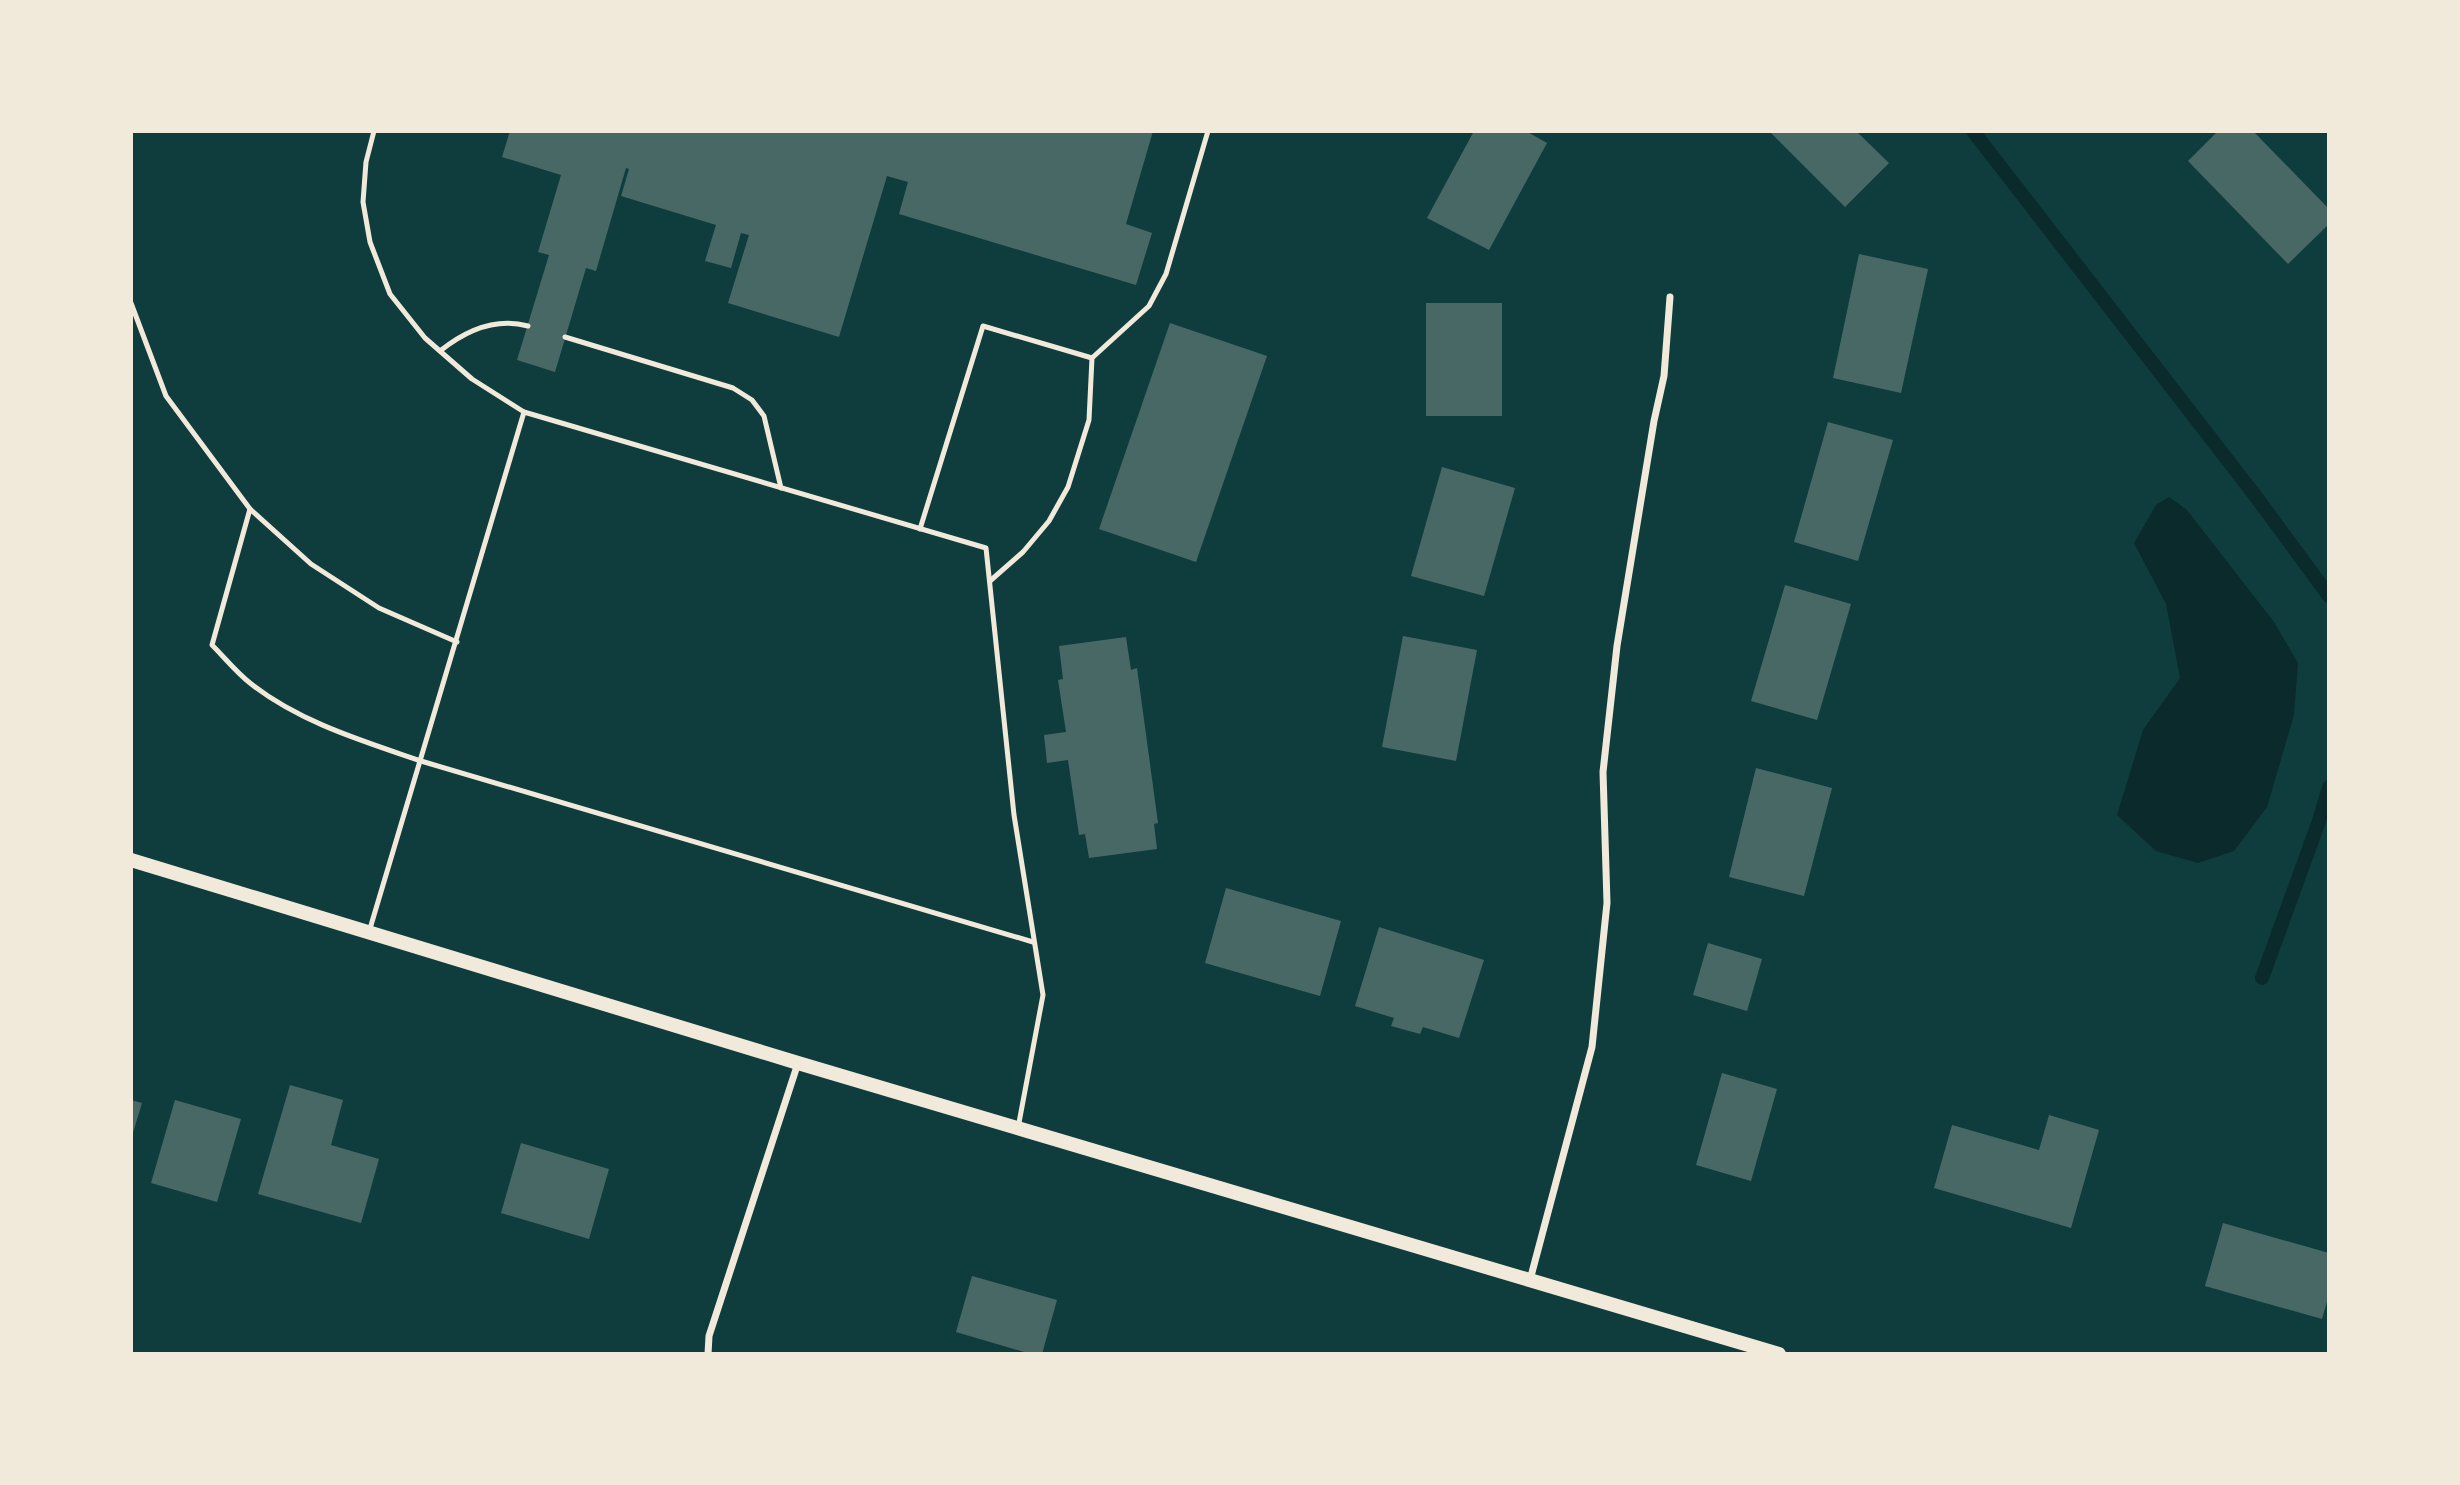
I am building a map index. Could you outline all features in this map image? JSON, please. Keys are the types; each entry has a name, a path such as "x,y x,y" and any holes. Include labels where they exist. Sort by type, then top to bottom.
{"main road":[{"path":"131,860 798,1063 1779,1354"}],"street":[{"path":"1530,1280 1592,1047 1607,904 1603,772 1617,646 1654,421 1664,376 1670,296"},
{"path":"708,1354 709,1336 798,1063"}],"lane":[{"path":"374,131 366,162 363,202 370,242 390,294 425,338 472,379 524,412 986,548 1014,816 1043,995 1018,1128"},
{"path":"990,581 1032,542 1049,521 1068,487 1089,420 1092,358 1149,306 1166,274 1209,131"},
{"path":"131,303 166,396 250,509 310,564 379,607 457,642"},
{"path":"440,351 457,337 475,328 499,323 527,326"},
{"path":"920,529 983,326 1092,358"},
{"path":"565,337 733,388 752,400 764,416 781,488"},
{"path":"369,932 524,412"},
{"path":"250,509 212,645 250,683 295,711 360,740 421,761 1033,942"}],"water":[{"path":"2169,497 2187,510 2274,622 2298,663 2294,715 2267,807 2234,851 2198,863 2156,851 2117,815 2143,730 2180,678 2166,604 2134,543 2156,505"}],"building":[{"path":"510,131 1153,131 1126,224 1152,233 1136,285 899,214 908,182 887,176 839,337 728,303 749,235 741,233 731,268 705,261 716,225 621,196 629,169 626,168 596,271 586,268 555,372 517,360 549,255 538,252 561,175 502,157"},
{"path":"1474,131 1526,131 1547,143 1489,250 1427,218"},
{"path":"1769,131 1856,131 1889,163 1845,207"},
{"path":"2218,131 2253,131 2329,209 2329,224 2288,264 2188,161"},
{"path":"1859,254 1928,269 1901,393 1833,378"},
{"path":"1426,303 1502,303 1502,416 1426,416"},
{"path":"1170,323 1267,356 1196,562 1099,529"},
{"path":"1828,422 1893,440 1858,561 1794,542"},
{"path":"1442,467 1515,488 1484,596 1411,576"},
{"path":"1785,585 1851,604 1817,720 1751,701"},
{"path":"1403,636 1477,650 1456,761 1382,747"},
{"path":"1126,637 1131,670 1137,668 1158,823 1154,824 1157,849 1089,858 1085,834 1079,835 1068,760 1047,763 1044,735 1066,732 1058,680 1063,679 1059,646"},
{"path":"1756,768 1832,788 1804,896 1729,877"},
{"path":"1226,888 1341,921 1320,996 1205,963"},
{"path":"1379,927 1484,960 1459,1038 1423,1027 1420,1034 1391,1026 1394,1018 1355,1006"},
{"path":"1708,943 1762,959 1747,1011 1693,995"},
{"path":"1722,1073 1777,1089 1751,1181 1696,1165"},
{"path":"290,1085 343,1100 331,1145 379,1159 361,1223 258,1194"},
{"path":"131,1100 142,1103 132,1136 131,1136"},
{"path":"175,1100 241,1119 217,1202 151,1183"},
{"path":"2049,1115 2099,1130 2071,1228 1934,1188 1952,1125 2039,1150"},
{"path":"521,1143 609,1169 589,1239 501,1213"},
{"path":"2223,1223 2329,1253 2329,1295 2322,1319 2205,1286"},
{"path":"972,1276 1057,1300 1042,1354 1031,1354 956,1332"}],"waterway":[{"path":"1973,131 2257,498 2329,596"},
{"path":"2262,978 2329,787"}]}
